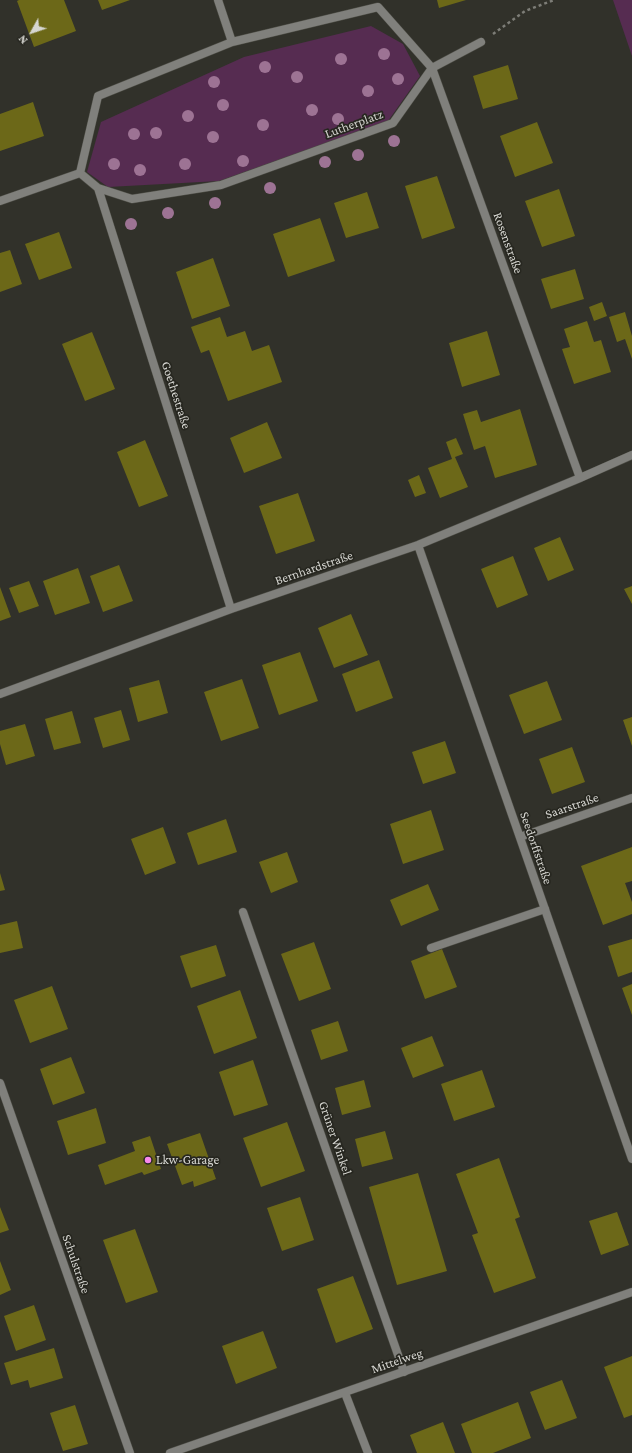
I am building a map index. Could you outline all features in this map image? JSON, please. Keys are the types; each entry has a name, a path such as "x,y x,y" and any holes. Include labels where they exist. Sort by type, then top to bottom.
{"street":[{"path":"218,0 232,42"},
{"path":"0,201 80,173 98,96 232,42 378,7 432,68 481,42"},
{"name":"Lutherplatz","path":"80,173 98,188 132,199 221,185 393,123 432,68"},
{"name":"Rosenstraße","path":"432,68 580,478"},
{"name":"Goethestraße","path":"98,188 231,609"},
{"name":"Bernhardstraße","path":"0,694 231,609 418,545 632,455"},
{"name":"Seedorffstraße","path":"418,545 632,1159"},
{"name":"Saarstraße","path":"520,837 632,798"},
{"path":"431,948 545,909"},
{"name":"Grüner Winkel","path":"243,912 404,1372"},
{"name":"Schulstraße","path":"0,1083 130,1453"},
{"name":"Mittelweg","path":"170,1453 632,1292"},
{"path":"345,1393 368,1453"}],"path":[{"path":"481,42 525,11 554,0"}],"shaded area":[{"path":"613,0 632,0 632,56"},
{"path":"371,26 403,44 420,76 388,121 219,181 108,187 87,172 101,122 244,57"}],"building":[{"path":"64,0 76,31 34,47 17,1"},
{"path":"98,0 130,0 102,10"},
{"path":"437,0 466,0 439,8"},
{"path":"508,65 518,99 483,109 473,76"},
{"path":"33,102 44,136 0,151 0,114"},
{"path":"537,122 553,163 515,177 500,136"},
{"path":"437,176 455,228 422,239 405,186"},
{"path":"559,189 575,236 542,247 525,201"},
{"path":"367,192 379,228 346,238 334,203"},
{"path":"320,218 335,261 288,277 273,234"},
{"path":"59,232 72,268 39,280 25,244"},
{"path":"10,250 22,284 0,292 0,253"},
{"path":"213,258 230,306 192,319 176,272"},
{"path":"575,269 584,299 551,309 541,279"},
{"path":"602,302 607,316 594,321 589,307"},
{"path":"625,312 632,336 632,359 625,339 617,342 609,317"},
{"path":"220,317 227,337 245,331 252,351 269,345 282,382 228,401 209,350 201,353 191,327"},
{"path":"587,321 594,342 601,340 611,372 574,384 562,349 570,347 564,329"},
{"path":"487,331 500,375 462,387 449,343"},
{"path":"92,332 115,389 85,401 62,344"},
{"path":"520,409 537,465 495,478 485,446 474,450 463,414 477,410 481,422"},
{"path":"267,422 282,458 244,473 230,438"},
{"path":"456,438 463,454 455,457 468,487 440,498 428,468 452,459 446,442"},
{"path":"145,440 168,496 139,507 117,452"},
{"path":"419,475 426,493 415,497 408,480"},
{"path":"298,493 315,541 276,554 259,506"},
{"path":"560,537 574,570 548,581 534,548"},
{"path":"513,556 528,595 497,608 481,569"},
{"path":"119,565 133,601 103,612 90,576"},
{"path":"78,568 90,603 55,615 43,581"},
{"path":"29,581 39,606 19,613 9,588"},
{"path":"632,586 632,604 624,589"},
{"path":"0,587 11,617 0,621"},
{"path":"351,614 368,655 334,668 318,628"},
{"path":"300,652 318,701 279,715 262,665"},
{"path":"379,660 393,698 356,712 342,674"},
{"path":"242,679 259,728 221,741 204,692"},
{"path":"159,680 168,713 138,722 129,688"},
{"path":"547,681 562,720 524,734 509,695"},
{"path":"121,710 130,740 103,748 94,718"},
{"path":"72,711 81,743 54,750 45,719"},
{"path":"632,717 632,746 623,720"},
{"path":"25,724 35,756 6,765 0,744 0,731"},
{"path":"445,741 456,773 423,784 412,752"},
{"path":"572,747 585,782 552,794 539,759"},
{"path":"431,810 444,850 403,864 390,824"},
{"path":"226,819 237,852 198,865 187,833"},
{"path":"163,827 176,863 145,875 131,839"},
{"path":"632,847 632,881 625,883 632,902 632,914 603,925 581,866"},
{"path":"287,852 298,882 271,893 259,862"},
{"path":"0,873 5,890 0,891"},
{"path":"428,884 439,910 401,926 390,900"},
{"path":"17,921 23,948 0,953 0,925"},
{"path":"632,939 632,972 618,977 608,946"},
{"path":"314,942 331,989 299,1001 281,954"},
{"path":"216,945 226,976 191,988 180,956"},
{"path":"442,949 457,987 425,999 411,961"},
{"path":"632,984 632,1015 622,988"},
{"path":"52,986 68,1029 30,1043 14,1000"},
{"path":"240,990 257,1038 214,1054 197,1006"},
{"path":"338,1021 348,1051 321,1060 311,1030"},
{"path":"432,1036 444,1066 413,1078 401,1048"},
{"path":"71,1057 85,1093 53,1105 40,1069"},
{"path":"253,1060 268,1105 234,1116 219,1072"},
{"path":"482,1070 495,1107 454,1121 441,1084"},
{"path":"364,1080 371,1107 342,1115 335,1088"},
{"path":"96,1108 106,1143 68,1155 57,1121"},
{"path":"287,1122 305,1171 261,1187 243,1138"},
{"path":"385,1131 393,1159 362,1167 355,1139"},
{"path":"200,1133 216,1179 194,1187 193,1181 182,1185 167,1144"},
{"path":"150,1136 161,1169 144,1175 142,1172 105,1185 98,1165 135,1151 132,1142"},
{"path":"499,1158 520,1217 515,1219 536,1278 494,1293 472,1235 478,1233 456,1174"},
{"path":"418,1173 447,1271 397,1285 369,1187"},
{"path":"300,1197 314,1240 282,1251 267,1208"},
{"path":"0,1207 9,1230 0,1233"},
{"path":"617,1212 629,1245 601,1255 589,1221"},
{"path":"135,1229 158,1292 126,1303 103,1240"},
{"path":"0,1261 11,1290 0,1295"},
{"path":"353,1276 373,1329 336,1343 317,1289"},
{"path":"34,1305 46,1340 16,1351 4,1316"},
{"path":"263,1331 277,1368 236,1384 222,1346"},
{"path":"54,1348 63,1378 30,1388 28,1380 11,1385 4,1363"},
{"path":"632,1356 632,1415 624,1418 604,1367"},
{"path":"562,1380 577,1418 545,1430 530,1392"},
{"path":"518,1402 531,1438 493,1453 472,1453 461,1424"},
{"path":"75,1405 88,1444 63,1451 50,1413"},
{"path":"443,1422 455,1453 417,1453 410,1435"}],"place":[{"name":"Lkw-Garage","path":"148,1160"}]}
